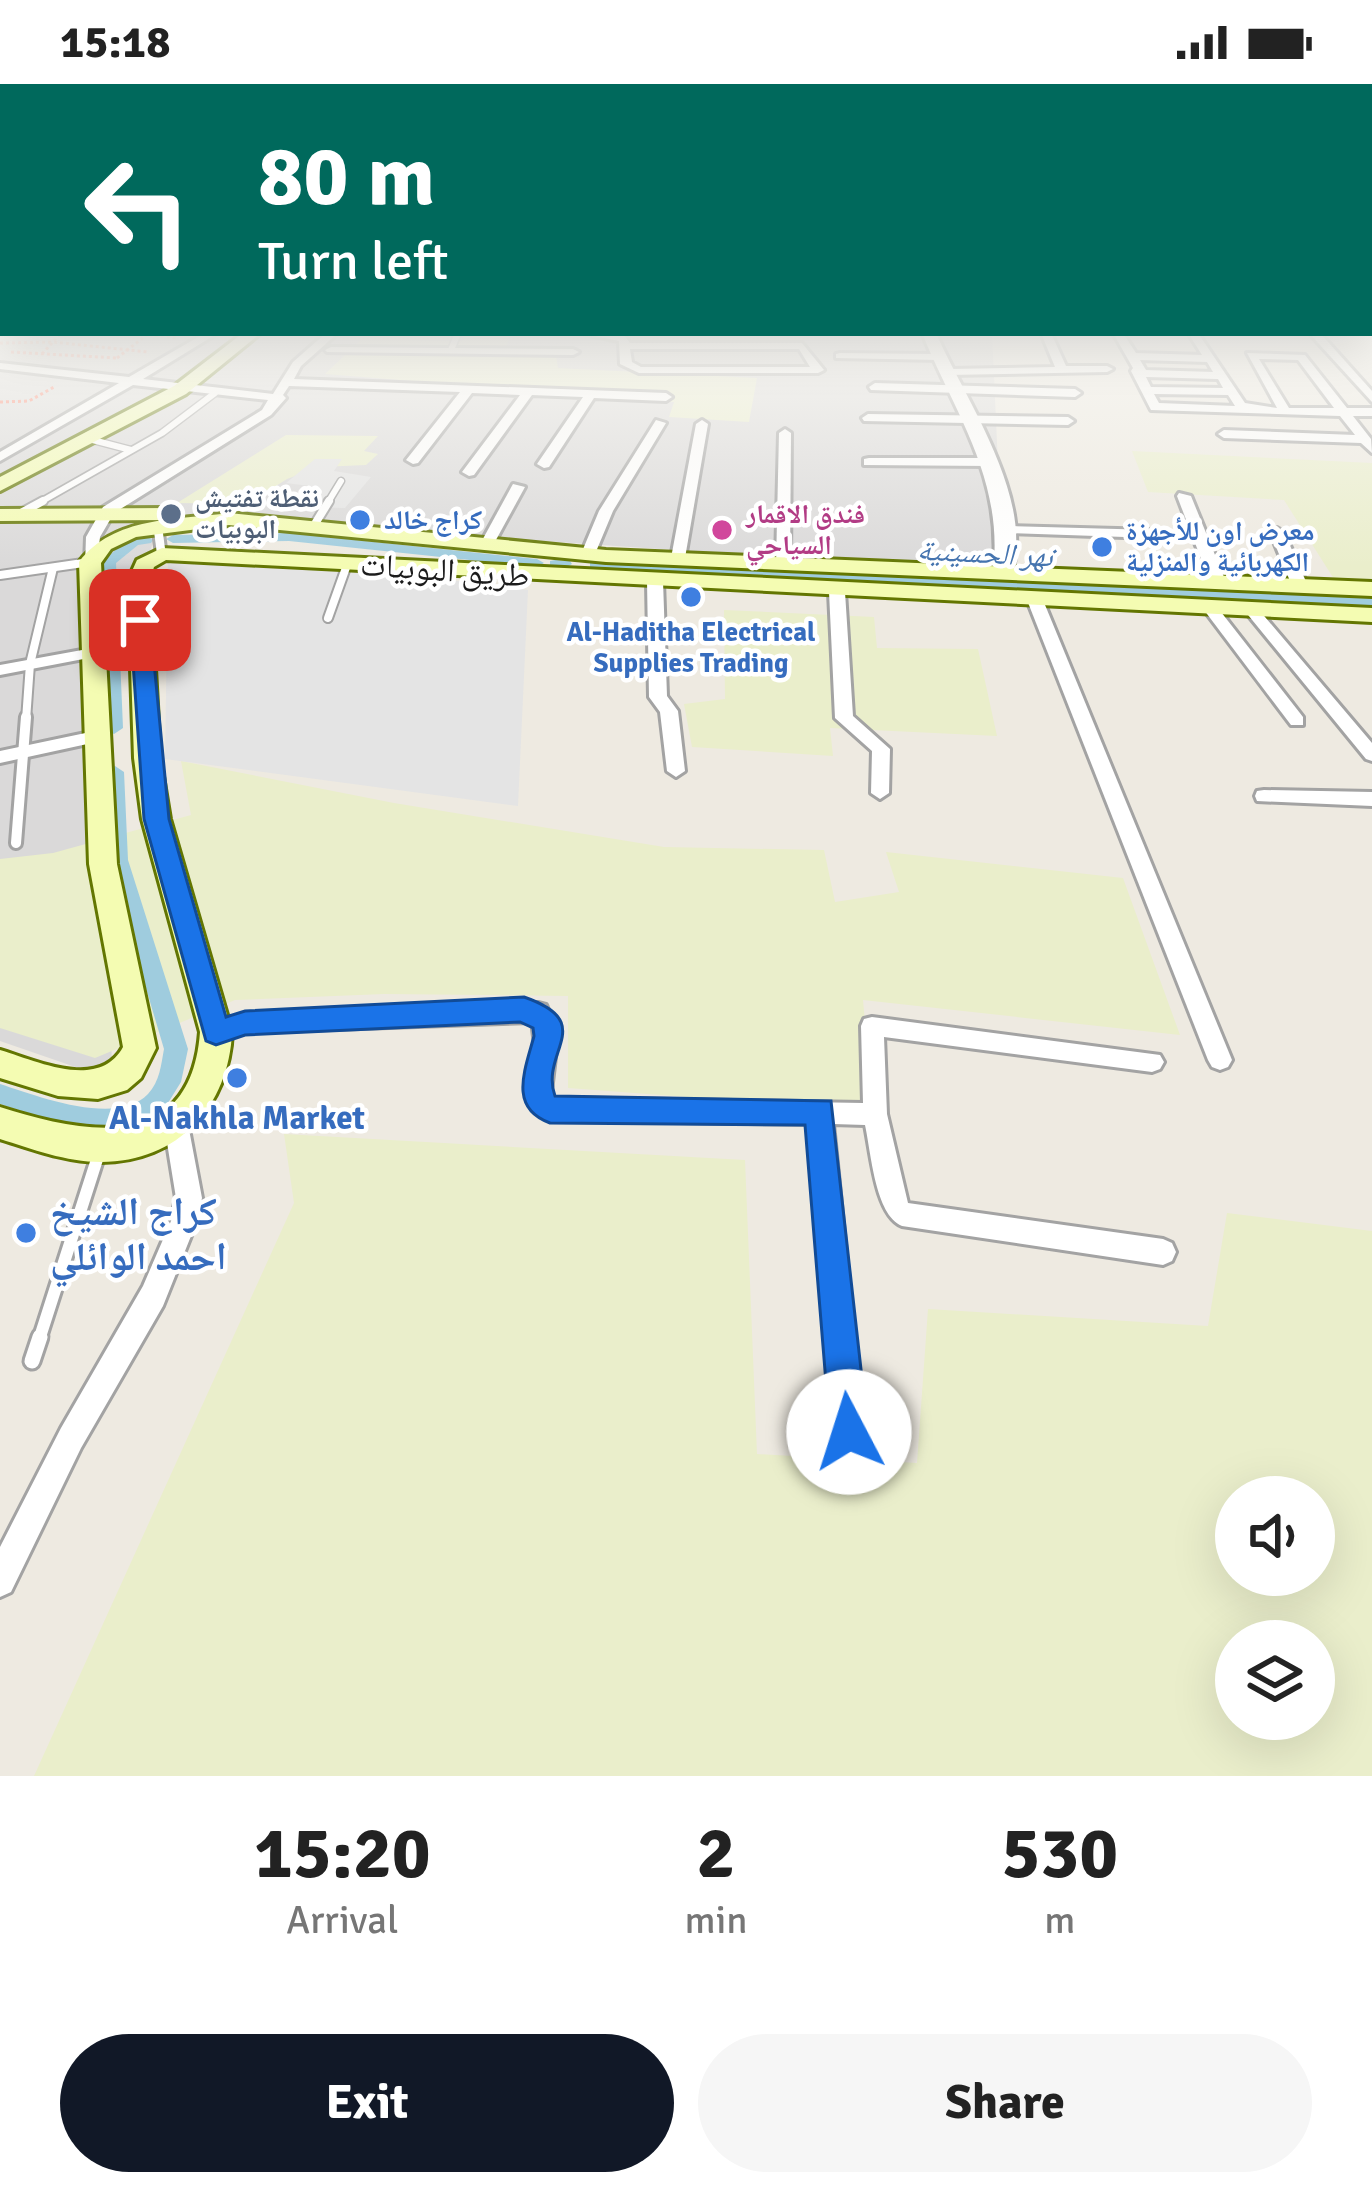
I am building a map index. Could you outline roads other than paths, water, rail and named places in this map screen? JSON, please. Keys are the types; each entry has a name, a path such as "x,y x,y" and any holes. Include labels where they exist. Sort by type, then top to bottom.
{"main road":[{"path":"0,485 143,410"},
{"path":"0,1124 101,1147 140,1141 176,1124 210,1084 216,1033 185,932 148,764 139,580 150,530 108,510 9,514"},
{"name":"طريق البوبيات","path":"89,562 111,540 229,519 597,555 1372,589"},
{"name":"طريق البوبيات","path":"150,530 348,562 837,592 1249,607 1369,617"},
{"path":"527,574 546,564 540,550"},
{"path":"595,578 586,572 587,563 597,555"},
{"path":"0,1064 96,1087 120,1076 140,1048 103,864 89,562"},
{"path":"95,735 121,736 146,721"},
{"path":"97,780 121,764 148,764"}],"street":[{"path":"0,457 86,410"},
{"path":"89,562 93,537 108,510 251,425 267,410"},
{"path":"150,530 282,410"},
{"path":"413,460 453,410"},
{"path":"469,472 515,410"},
{"path":"544,464 580,410"},
{"path":"968,410 1010,530 1003,573"},
{"path":"1249,410 1372,412"},
{"path":"1344,410 1368,444"},
{"path":"868,418 1068,422"},
{"path":"597,555 607,511 660,423"},
{"path":"678,558 701,424"},
{"path":"783,564 785,433"},
{"path":"1224,434 1368,444"},
{"path":"869,462 990,462"},
{"path":"486,546 518,487"},
{"path":"1184,496 1218,582"},
{"path":"1010,530 1154,534"},
{"path":"1277,532 1300,586"},
{"path":"655,581 658,697 669,711 676,771"},
{"path":"837,592 844,718 881,749 880,793"},
{"path":"1035,600 1220,1060"},
{"path":"1208,606 1297,721"},
{"path":"1249,607 1372,755"},
{"path":"0,670 93,652"},
{"path":"0,757 95,735"},
{"path":"1264,796 1372,799"},
{"path":"216,1033 245,1023 524,1010 546,1021 549,1036 536,1084 540,1102 550,1109 875,1114"},
{"path":"1152,1062 872,1026 875,1114 896,1208 902,1214 1163,1252"},
{"path":"820,1111 849,1432"},
{"path":"0,1581 70,1438 153,1296 184,1221 189,1198 176,1124"}],"lane":[{"path":"9,514 131,450 189,410"},
{"path":"89,439 131,450"},
{"path":"313,527 341,481"},
{"path":"0,589 3,575 89,562"},
{"path":"328,618 348,562"},
{"path":"16,843 30,664 53,568"},
{"path":"32,1361 101,1147"}],"waterway":[{"name":"نهر الحسينية","path":"173,539 289,537 537,563"},
{"name":"نهر الحسينية","path":"114,728 109,562 134,541 146,540"},
{"name":"نهر الحسينية","path":"555,564 565,564"},
{"name":"نهر الحسينية","path":"595,566 1372,601"},
{"name":"نهر الحسينية","path":"0,1094 54,1111 110,1120 135,1116 155,1104 169,1082 176,1049 118,860 115,772"}],"place":[{"name":"نقطة تفتيش البوبيات","path":"171,514"},
{"name":"كراج خالد","path":"360,520"},
{"name":"فندق الاقمار السياحي","path":"722,530"},
{"name":"معرض اون للأجهزة الكهربائية والمنزلية","path":"1102,547"},
{"name":"Al-Haditha Electrical Supplies Trading","path":"691,597"},
{"name":"Al-Nakhla Market","path":"237,1078"},
{"name":"كراج الشيخ احمد الوائلي","path":"26,1233"}]}
